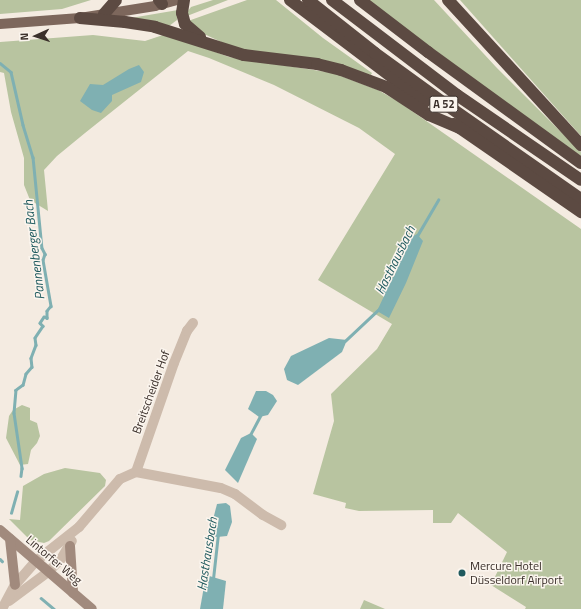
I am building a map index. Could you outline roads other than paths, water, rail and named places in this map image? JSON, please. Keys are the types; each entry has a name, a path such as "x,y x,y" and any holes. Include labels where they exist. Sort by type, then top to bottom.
{"highway":[{"path":"104,14 116,0"},
{"path":"184,0 182,13 185,24 190,30 212,44"},
{"path":"290,0 460,128 581,212"},
{"name":"A 52","path":"332,0 456,95 581,180"},
{"path":"360,0 434,57 581,163"},
{"path":"448,0 581,145"},
{"name":"A 52","path":"310,1 375,53 581,199"},
{"path":"80,18 125,22 155,27 256,57 317,64 352,73 386,88 429,115 460,128"}],"main road":[{"path":"0,24 80,18 178,0"},
{"name":"Lintorfer Weg","path":"0,530 92,609"},
{"path":"10,540 15,585"},
{"path":"70,546 73,593"}],"street":[{"name":"Breitscheider Hof","path":"136,472 174,363 193,323"},
{"path":"4,606 15,585 36,561 79,527 120,479 136,472 221,488 235,494 263,515 281,525"},
{"path":"4,606 48,572 61,559 70,546 79,527"}],"water":[{"path":"139,65 144,72 141,82 112,95 112,101 101,113 92,110 80,101 90,84 103,85 129,69"},
{"path":"417,234 423,241 406,283 389,318 377,311 385,294 380,292 394,276 408,239"},
{"path":"329,338 347,340 342,352 298,385 287,380 284,369 291,356"},
{"path":"256,391 266,391 273,395 277,401 268,415 259,417 248,409"},
{"path":"251,433 257,439 238,483 225,470 241,438"},
{"path":"226,503 230,506 232,522 227,536 217,537 209,535 217,504"},
{"path":"206,575 226,581 223,609 200,609"}],"waterway":[{"name":"Pannenberger Bach","path":"0,63 11,72 23,125 33,157 42,248 45,254 43,260 51,306 47,311 47,318 44,317 40,323 43,326 35,338 36,345 31,358 32,367 26,374 23,385 16,390 14,413 22,468 21,476"},
{"name":"Hasthausbach","path":"417,236 438,200"},
{"name":"Hasthausbach","path":"345,341 379,309"},
{"name":"Hasthausbach","path":"250,435 261,414"},
{"name":"Pannenberger Bach","path":"11,513 17,492"},
{"name":"Hasthausbach","path":"213,579 218,534"},
{"path":"41,598 54,609"}],"place":[{"name":"Mercure Hotel Düsseldorf Airport","path":"462,573"}]}
